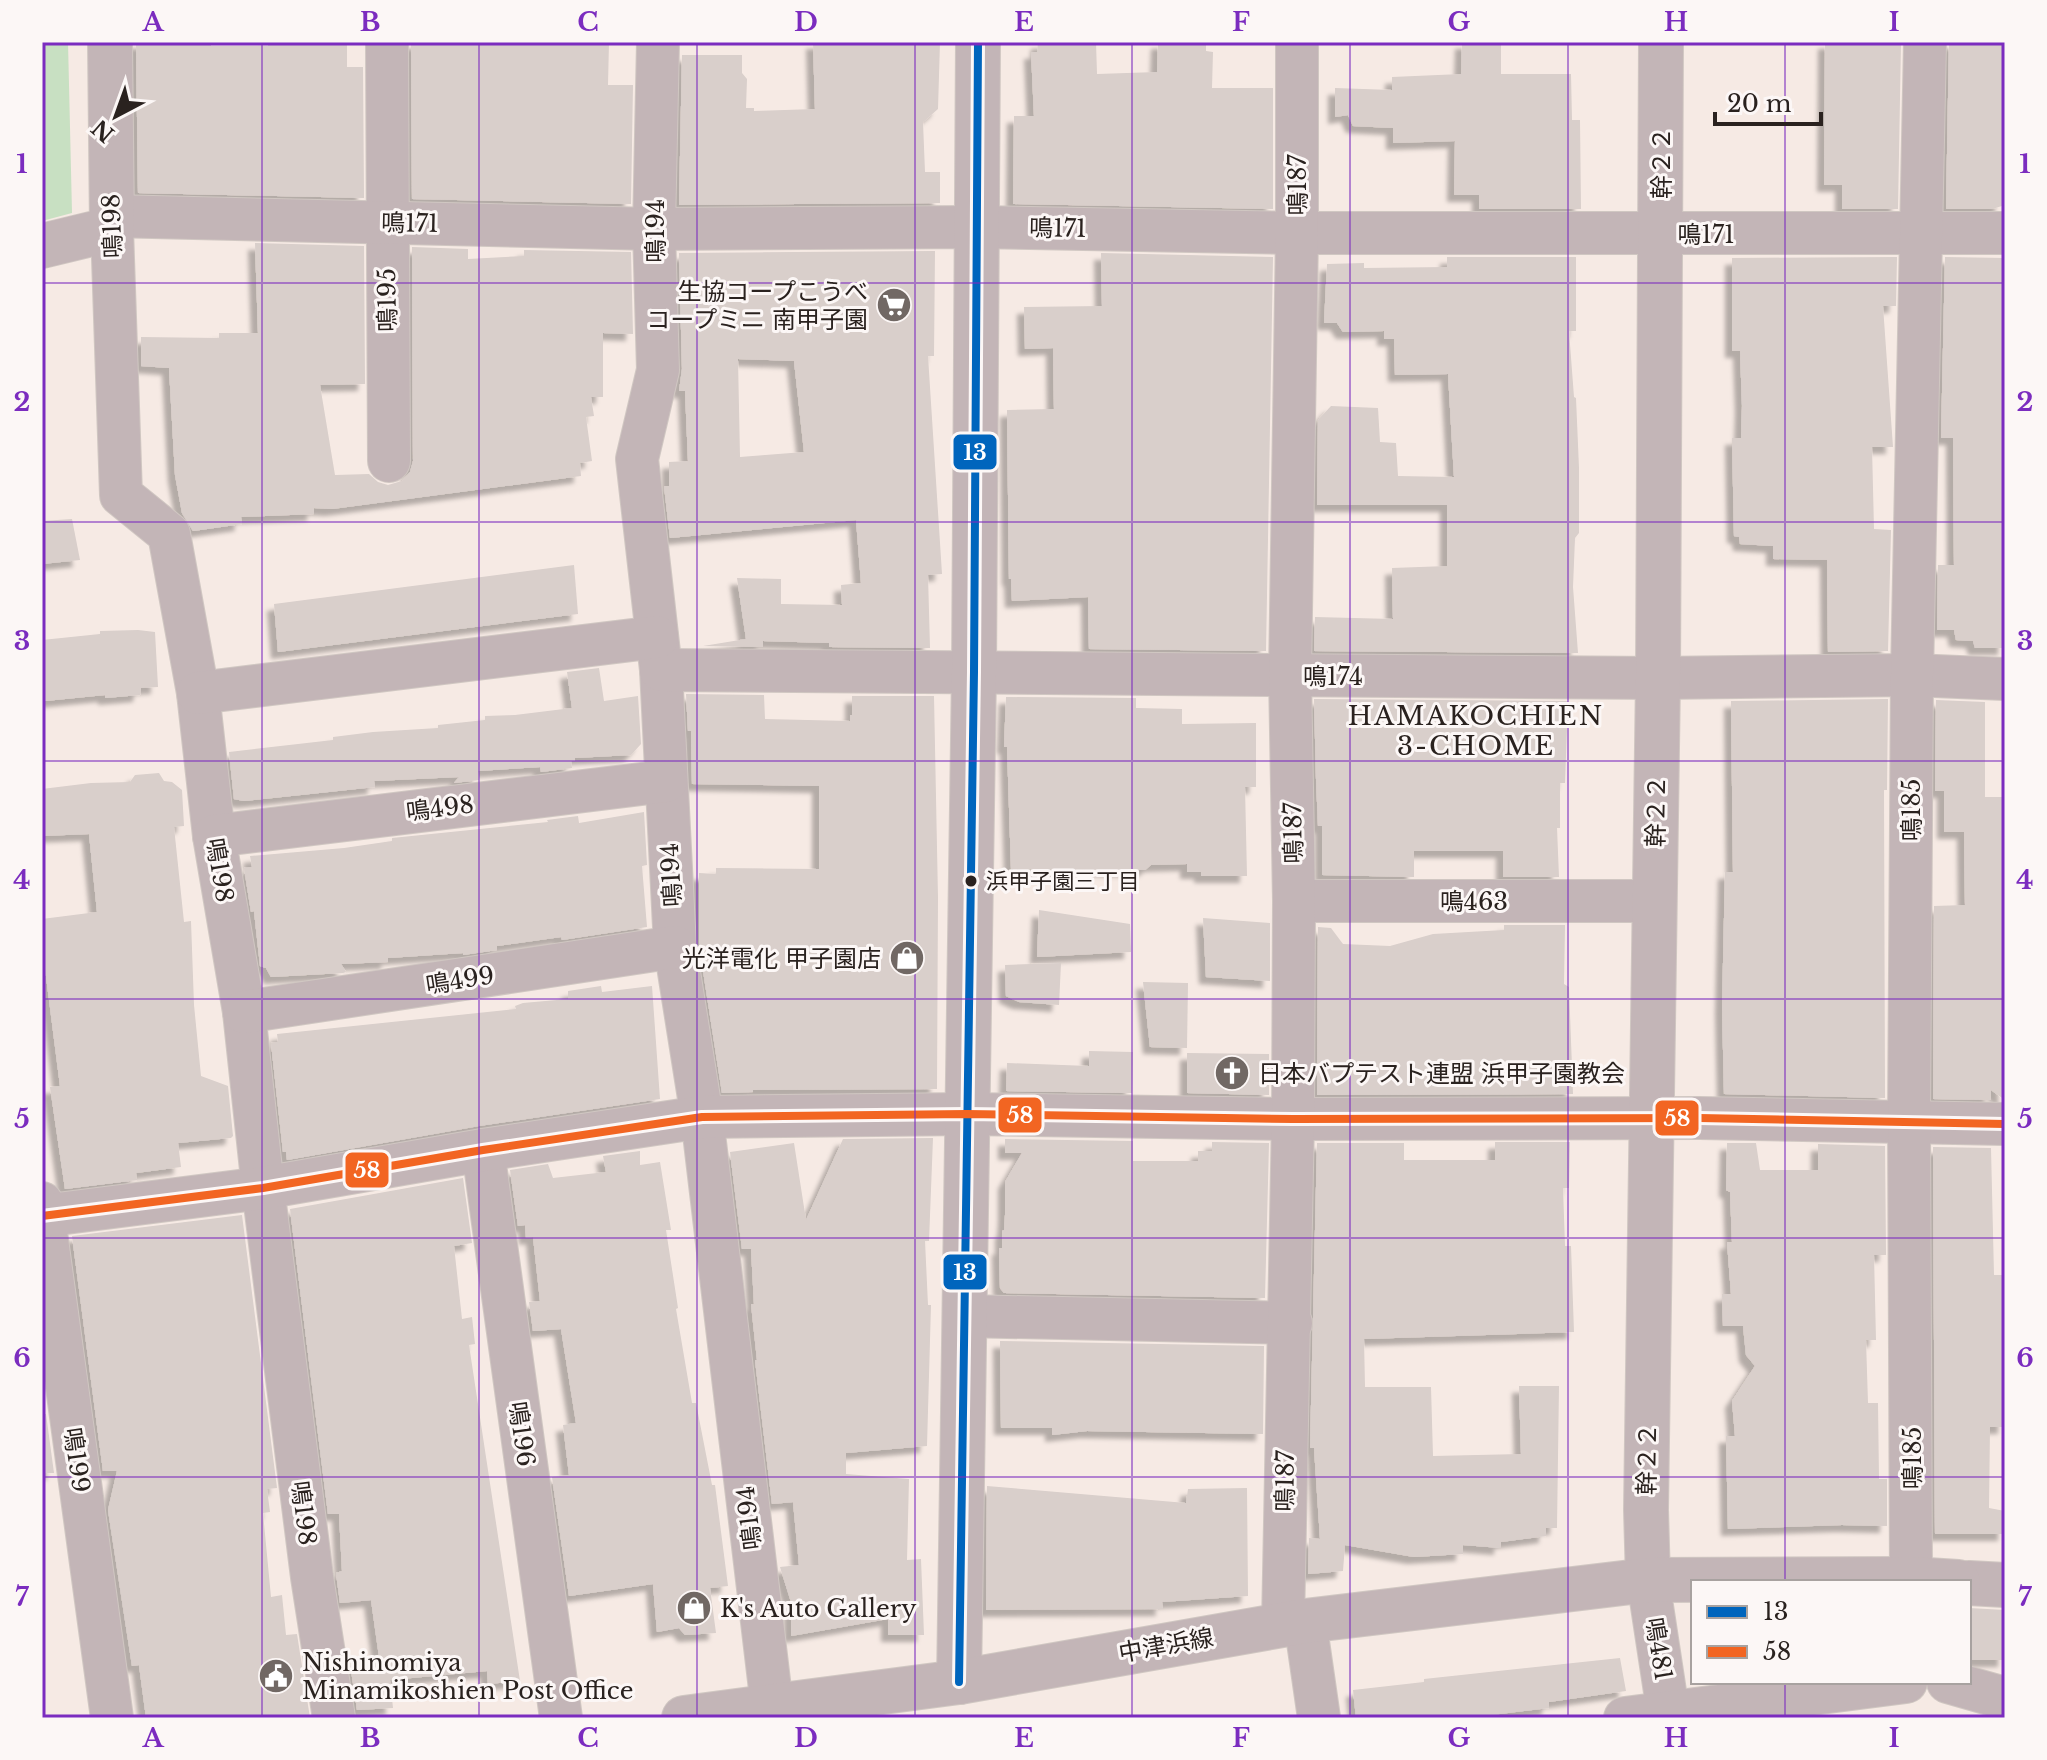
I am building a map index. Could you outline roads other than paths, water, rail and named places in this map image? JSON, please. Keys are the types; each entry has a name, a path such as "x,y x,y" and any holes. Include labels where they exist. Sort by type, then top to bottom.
{"street":[{"name":"鳴198","path":"110,42 111,223 121,495 169,534 198,693 214,836 244,1012 312,1577 334,1718"},
{"name":"鳴195","path":"387,42 389,461"},
{"name":"鳴194","path":"658,42 654,229 658,370 637,459 659,653 675,947 702,1117 772,1706"},
{"path":"959,1682 974,672 978,42"},
{"name":"鳴187","path":"1297,42 1290,675 1294,901 1291,1323 1294,1623 1319,1718"},
{"name":"幹２２","path":"1648,1580 1646,1510 1658,678 1661,42"},
{"name":"鳴185","path":"1911,1579 1909,1121 1912,675 1925,42"},
{"name":"鳴171","path":"42,246 111,223 386,222 654,229 977,227 1297,233 2005,233"},
{"name":"鳴174","path":"198,693 659,653 974,672 1658,678 1912,675 2005,679"},
{"name":"鳴498","path":"214,836 666,781"},
{"name":"鳴463","path":"1294,901 1654,901"},
{"name":"鳴499","path":"244,1012 675,947"},
{"path":"43,1212 263,1188 702,1117 967,1114 1293,1119 1699,1118 2005,1124"},
{"name":"鳴196","path":"483,1150 561,1718"},
{"name":"鳴199","path":"43,1212 112,1718"},
{"path":"964,1316 1291,1323"},
{"name":"中津浜線","path":"684,1718 959,1682 1294,1623 1648,1580 1927,1580"},
{"name":"鳴481","path":"1648,1580 1669,1714"},
{"path":"1971,1583 2005,1585"},
{"path":"1625,1718 1891,1684"},
{"path":"1955,1684 1997,1696 2005,1703"}],"place":[{"name":"生協コープこうべ コープミニ 南甲子園","path":"894,305"},
{"name":"浜甲子園三丁目","path":"971,881"},
{"name":"光洋電化 甲子園店","path":"907,958"},
{"name":"日本バプテスト連盟 浜甲子園教会","path":"1232,1073"},
{"name":"K's Auto Gallery","path":"694,1608"},
{"name":"Nishinomiya Minamikoshien Post Office","path":"276,1676"}],"district":[{"name":"HAMAKOCHIEN 3-CHOME","path":"1476,731"}]}
